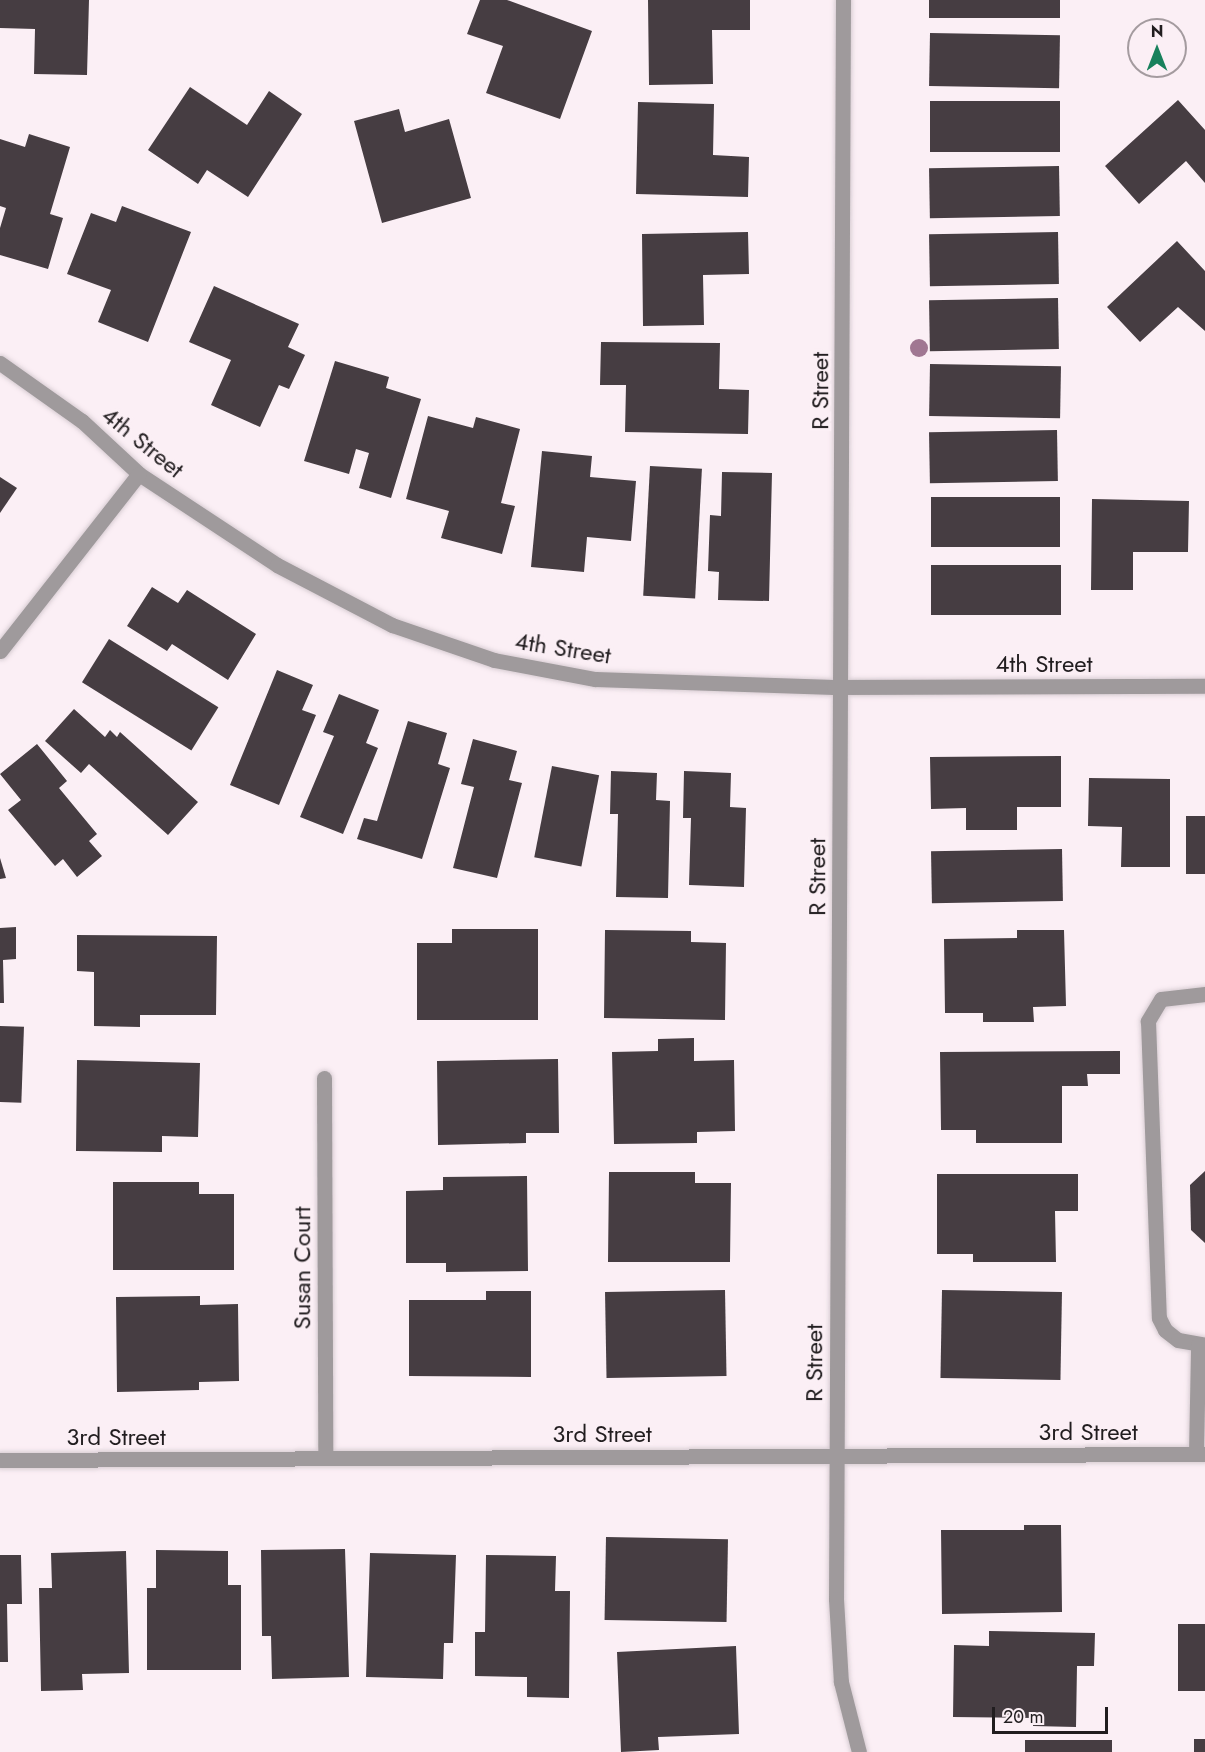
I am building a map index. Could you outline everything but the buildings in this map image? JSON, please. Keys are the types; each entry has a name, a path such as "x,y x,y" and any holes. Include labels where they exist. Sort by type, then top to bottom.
{"street":[{"name":"R Street","path":"843,0 836,1599 841,1682 859,1752"},
{"name":"4th Street","path":"0,363 82,421 138,474 287,571 392,625 494,660 595,679 841,687 1205,686"},
{"path":"0,651 138,474"},
{"path":"1201,1454 1201,1345 1178,1340 1165,1330 1159,1318 1148,1021 1161,999 1205,994"},
{"name":"Susan Court","path":"324,1078 325,1458"},
{"name":"3rd Street","path":"0,1460 1201,1454"}]}
